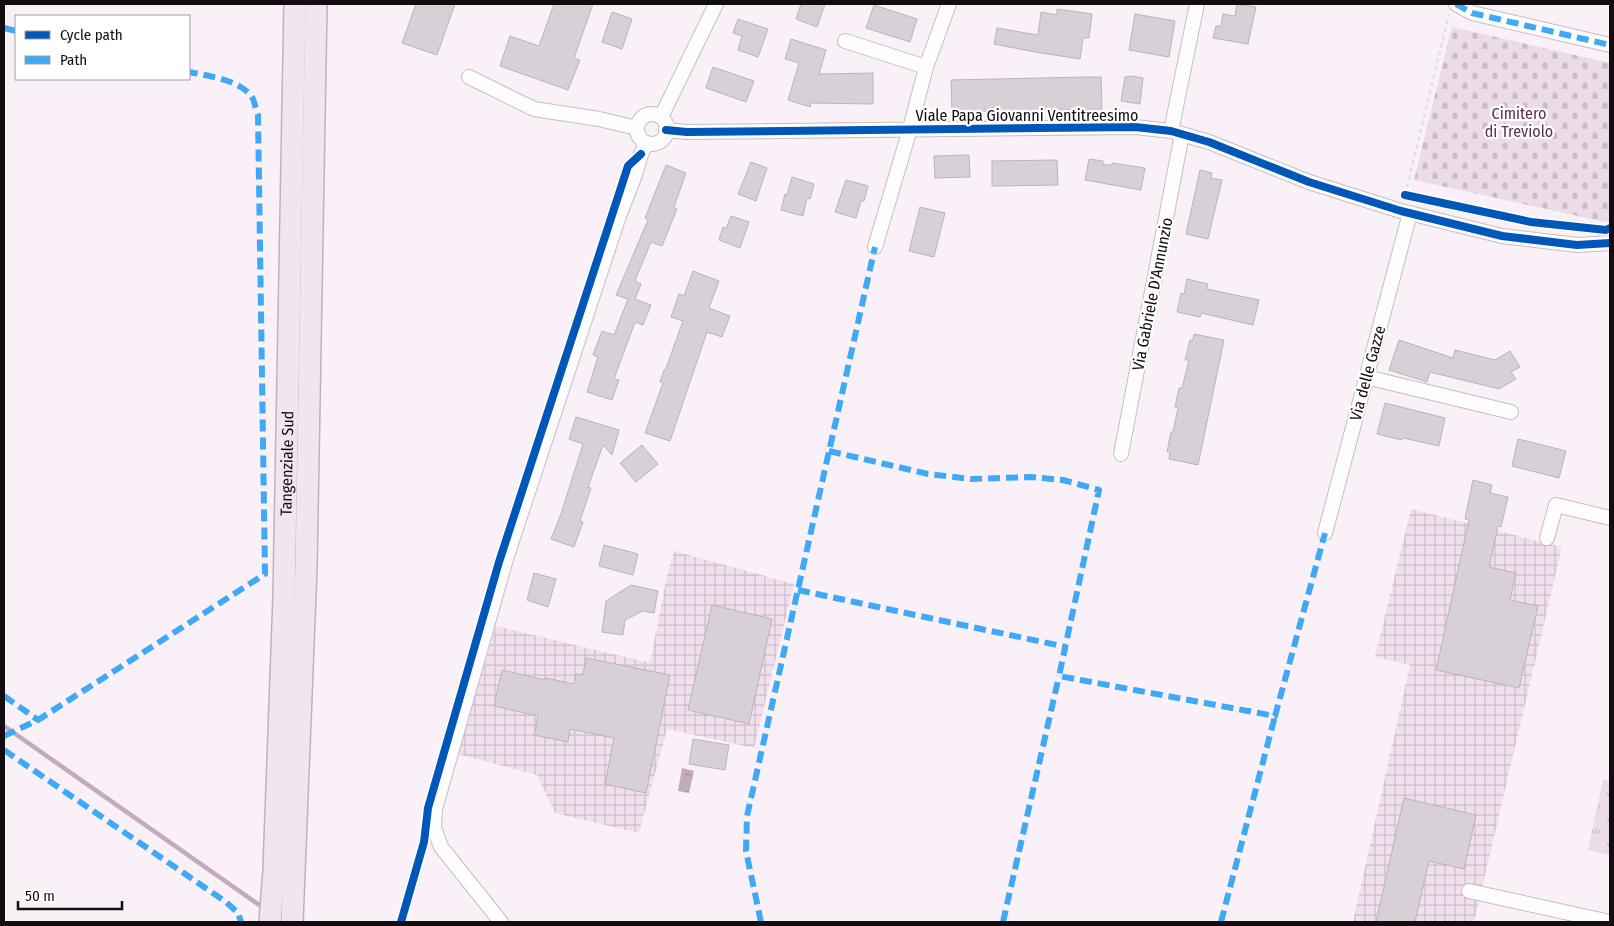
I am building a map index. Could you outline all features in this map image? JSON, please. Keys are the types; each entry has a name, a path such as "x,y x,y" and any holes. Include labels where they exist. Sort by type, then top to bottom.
{"highway":[{"name":"Tangenziale Sud","path":"270,922 274,871 284,597 295,4"},
{"name":"Tangenziale Sud","path":"292,922 306,567 316,4"}],"street":[{"path":"664,124 655,114 649,114 639,122 638,134 642,140 653,144 663,138 664,124 716,4"},
{"path":"875,247 910,129 926,67 949,4"},
{"name":"Via Gabriele D'Annunzio","path":"1121,454 1197,4"},
{"path":"1452,8 1610,45"},
{"path":"845,41 926,67"},
{"path":"469,77 534,109 599,119 637,128"},
{"name":"Viale Papa Giovanni Ventitreesimo","path":"664,124 687,132 1136,127 1176,133 1209,142 1309,182 1410,213 1502,236 1577,245 1610,243"},
{"path":"501,922 445,852 437,838 434,828 436,803 506,559 619,216 641,154 647,143"},
{"name":"Via delle Gazze","path":"1325,533 1410,213"},
{"path":"1366,377 1510,412"},
{"path":"1547,538 1556,505 1610,518"},
{"path":"1469,891 1610,922"}],"path":[{"path":"1414,197 1405,195 1452,8"}],"shaded area":[{"path":"1411,509 1562,547 1474,922 1353,922 1410,665 1375,657"},
{"path":"674,551 794,584 754,748 667,729 639,833 555,813 537,775 458,754 496,626 650,663 667,576"}],"green space":[{"name":"Cimitero di Treviolo","path":"1452,27 1610,63 1610,223 1414,180"},
{"path":"1603,779 1610,781 1610,855 1588,850"}],"water":[{"path":"682,768 694,771 689,793 678,791"}],"building":[{"path":"416,4 455,4 437,55 402,43"},
{"path":"554,4 593,4 574,58 580,60 568,90 500,66 510,36 539,46"},
{"path":"801,4 825,4 817,27 796,19"},
{"path":"1237,4 1256,7 1248,44 1213,38 1216,26 1221,26 1223,14 1235,16"},
{"path":"874,5 917,19 910,42 866,28"},
{"path":"1057,9 1092,14 1089,38 1083,38 1080,59 994,44 997,28 1038,35 1041,12 1057,15"},
{"path":"612,12 632,19 622,49 602,42"},
{"path":"1135,14 1175,21 1169,57 1129,50"},
{"path":"738,19 768,29 758,57 738,50 742,36 733,33"},
{"path":"791,39 826,50 819,74 873,73 873,104 811,103 810,107 788,100 799,63 785,59"},
{"path":"713,67 754,81 746,102 706,88"},
{"path":"1101,77 1102,109 952,112 951,80"},
{"path":"1125,77 1143,78 1140,104 1121,101"},
{"path":"969,155 970,177 935,178 934,156"},
{"path":"1089,159 1103,161 1103,165 1112,165 1112,163 1145,168 1141,190 1085,180"},
{"path":"1057,160 1058,185 992,186 992,161"},
{"path":"751,162 767,168 756,201 738,194"},
{"path":"666,165 686,173 674,207 677,209 662,246 651,242 635,281 641,284 635,299 651,305 643,325 635,322 614,379 619,380 612,400 587,392 598,357 593,355 602,331 614,335 628,299 616,295 648,220 645,218"},
{"path":"1200,170 1212,173 1211,178 1222,180 1208,239 1186,234"},
{"path":"792,177 814,184 810,199 807,198 803,216 781,210"},
{"path":"846,180 868,186 864,201 861,201 856,218 835,212"},
{"path":"920,207 945,213 934,257 909,251"},
{"path":"731,216 749,222 740,248 719,240 723,227 726,229"},
{"path":"693,271 719,281 709,308 730,316 722,337 707,332 670,441 645,433 663,383 660,382 664,370 683,321 671,317 679,294 684,296"},
{"path":"1187,279 1208,284 1207,289 1259,300 1253,325 1201,313 1200,317 1177,312 1181,293 1184,294"},
{"path":"1194,334 1224,340 1198,465 1169,459 1170,452 1167,452 1178,408 1175,407 1179,388 1182,388 1189,360 1185,360 1190,340 1193,340"},
{"path":"1399,340 1453,358 1455,350 1495,360 1510,351 1520,367 1511,372 1516,379 1499,389 1430,372 1427,382 1389,370"},
{"path":"1385,403 1445,418 1439,446 1377,434"},
{"path":"576,417 619,430 612,455 603,445 588,487 591,488 580,521 583,522 574,547 551,539 583,444 569,439"},
{"path":"1518,439 1566,451 1559,478 1512,466"},
{"path":"642,445 658,464 636,482 620,463"},
{"path":"1473,480 1492,485 1490,493 1508,497 1501,527 1498,526 1489,567 1516,573 1510,600 1538,606 1519,688 1436,670 1469,520 1465,519"},
{"path":"604,545 638,554 633,575 599,566"},
{"path":"534,573 556,579 548,607 527,600"},
{"path":"631,585 658,591 654,613 643,611 625,620 623,635 602,632 606,601"},
{"path":"712,605 772,619 749,724 688,710"},
{"path":"586,658 670,675 646,793 605,784 614,738 570,729 568,742 534,735 538,716 494,706 502,670 545,680 546,678 574,684 576,674 583,675"},
{"path":"693,739 729,745 725,770 689,764"},
{"path":"1404,798 1476,815 1464,869 1429,861 1415,922 1376,922"}],"waterway":[{"path":"4,726 265,909"}],"marked path":[{"path":"1456,4 1472,13 1610,45"},
{"path":"4,28 15,31"},
{"path":"4,736 38,720 265,574 258,115 253,99 241,87 215,77 190,72"},
{"path":"761,922 746,851 747,816 875,247"},
{"path":"829,451 928,474 971,479 1030,477 1063,480 1099,490 1059,676 1275,716 1325,533"},
{"path":"798,590 1066,647"},
{"path":"1003,922 1059,676"},
{"path":"4,696 38,720"},
{"path":"1221,922 1275,716"},
{"path":"4,750 226,902 238,913 241,922"}],"cycle path":[{"path":"666,130 687,132 1135,127 1171,131 1209,142 1309,182 1401,211 1502,236 1577,245 1610,243"},
{"path":"401,922 424,842 428,808 499,562 628,166 641,154"},
{"path":"1405,195 1531,222 1606,230 1610,228"}]}
